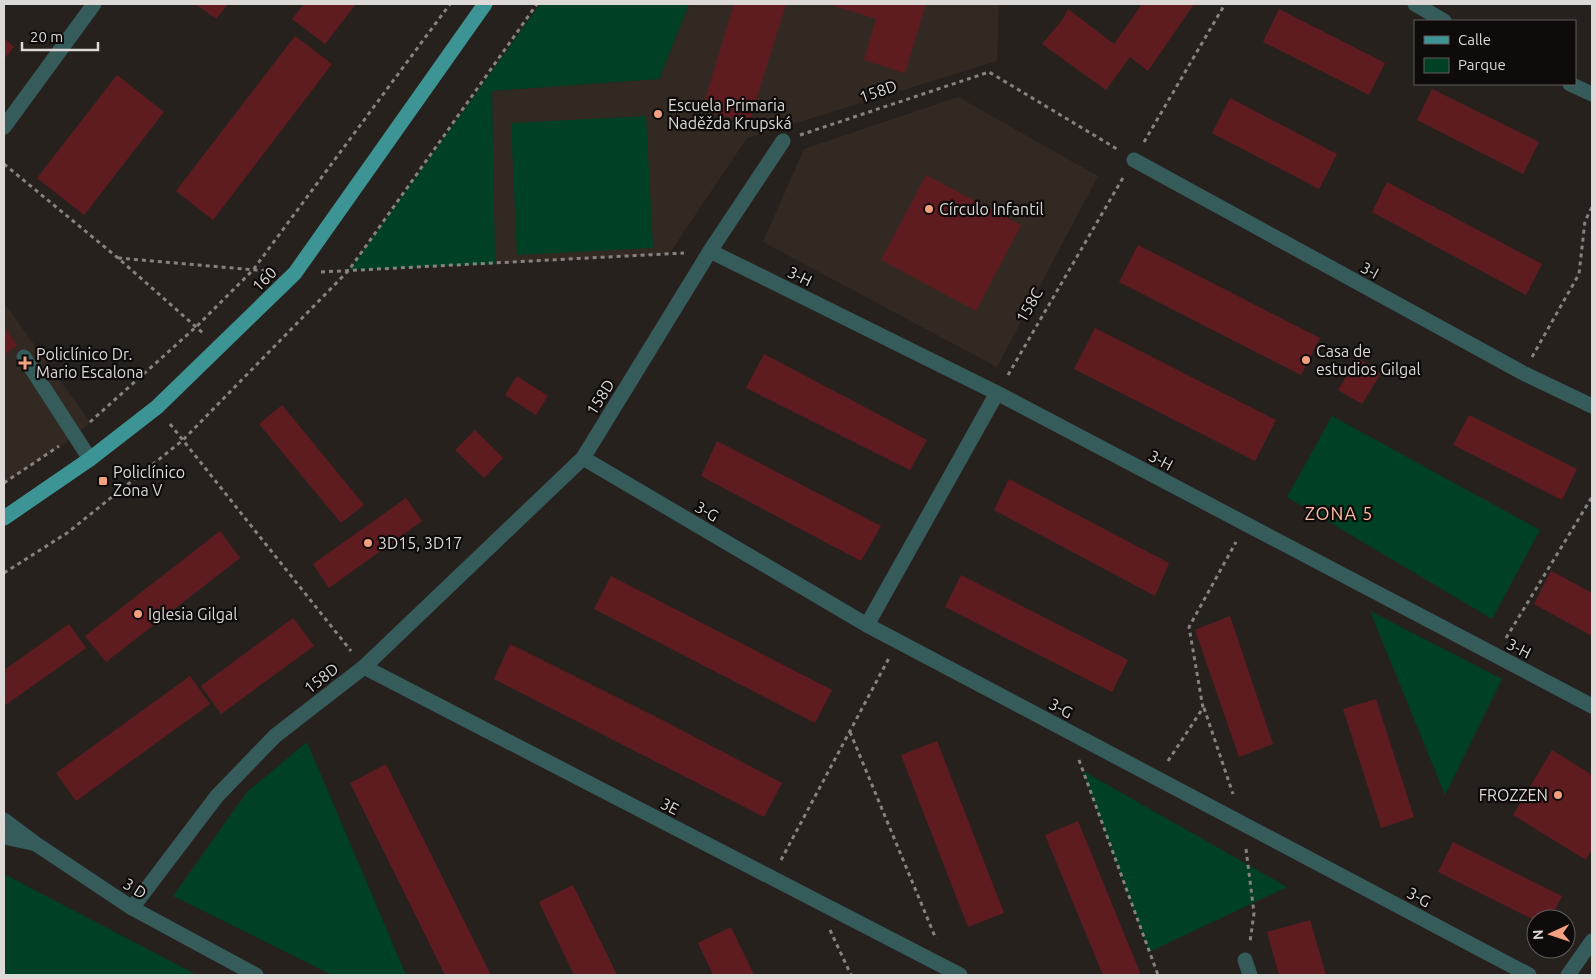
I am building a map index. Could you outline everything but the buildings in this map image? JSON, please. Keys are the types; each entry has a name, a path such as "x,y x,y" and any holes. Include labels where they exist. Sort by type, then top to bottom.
{"main road":[{"name":"160","path":"4,518 90,459 157,407 295,273 485,4"}],"street":[{"path":"4,127 94,4"},
{"path":"1415,4 1442,20"},
{"path":"1572,85 1592,93"},
{"name":"158D","path":"132,908 217,796 275,736 364,667 583,458 710,252 783,141"},
{"name":"3-I","path":"1134,160 1523,373 1592,406"},
{"name":"3-H","path":"710,252 997,393 1592,706"},
{"path":"24,357 90,459"},
{"path":"867,625 997,393"},
{"name":"3-G","path":"583,458 867,625 1529,975"},
{"name":"3E","path":"364,667 954,972"},
{"name":"3 D","path":"4,820 36,844 132,908 256,975"},
{"path":"4,837 36,844"},
{"path":"1568,975 1592,941"},
{"path":"1245,960 1250,975"}],"path":[{"path":"4,483 75,436 196,327 253,270 450,4"},
{"name":"158C","path":"997,393 1225,4"},
{"name":"158D","path":"783,141 989,72 1134,160"},
{"path":"4,164 118,258 219,348"},
{"path":"1523,373 1580,274 1585,221 1592,207"},
{"path":"118,258 295,273 710,252"},
{"path":"157,407 364,667"},
{"path":"1496,656 1592,497"},
{"path":"1156,778 1204,708 1189,627 1246,524"},
{"path":"772,878 897,641"},
{"path":"850,732 954,972"},
{"path":"1068,732 1158,975"},
{"path":"816,901 851,975"}],"shaded area":[{"name":"Escuela Primaria Naděžda Krupská","path":"689,4 999,4 997,61 747,138 669,254 495,264 492,91 659,79"},
{"name":"Círculo Infantil","path":"958,97 1098,176 997,367 763,242 804,149"},
{"name":"Policlínico Dr. Mario Escalona","path":"4,303 90,422 75,436 4,483"}],"green space":[{"path":"540,4 689,4 659,79 492,91 495,264 349,270"},
{"path":"646,116 653,248 517,255 511,123"},
{"path":"1332,416 1540,530 1492,619 1287,497"},
{"path":"1370,611 1502,679 1445,795"},
{"path":"307,742 406,975 332,975 173,896 247,792"},
{"path":"1083,771 1287,887 1149,952"},
{"path":"4,874 197,975 4,975"}],"place":[{"name":"Escuela Primaria Naděžda Krupská","path":"658,114"},
{"name":"Círculo Infantil","path":"929,209"},
{"name":"Casa de estudios Gilgal","path":"1306,360"},
{"name":"Policlínico Dr. Mario Escalona","path":"25,363"},
{"name":"Policlínico Zona V","path":"103,481"},
{"name":"3D15, 3D17","path":"368,543"},
{"name":"Iglesia Gilgal","path":"138,614"},
{"name":"FROZZEN","path":"1558,795"}],"district":[{"name":"ZONA 5","path":"1339,513"}]}
